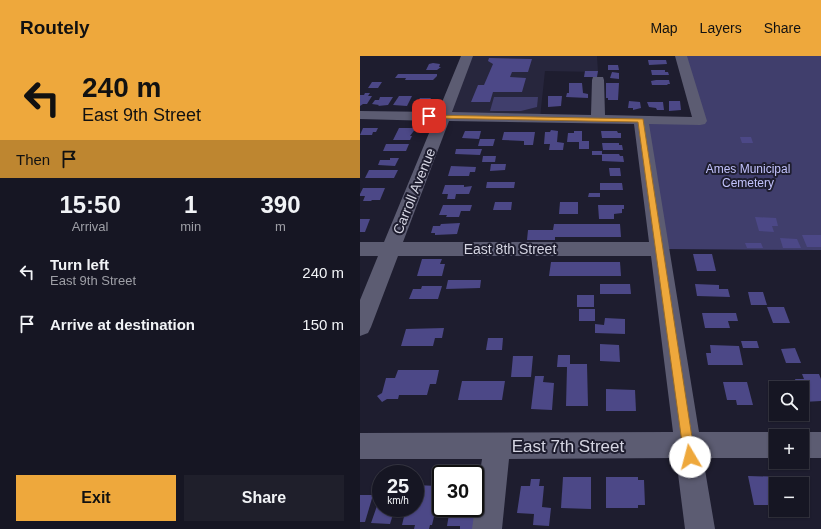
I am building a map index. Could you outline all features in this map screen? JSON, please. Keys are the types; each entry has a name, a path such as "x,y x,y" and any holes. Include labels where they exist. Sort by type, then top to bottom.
{"street":[{"name":"Carroll Avenue","path":"360,326 467,56"},
{"path":"360,115 700,121 681,56"},
{"path":"598,80 598,120"},
{"path":"641,120 700,529"},
{"name":"East 8th Street","path":"360,249 660,249"},
{"name":"East 7th Street","path":"360,446 769,445"},
{"path":"809,445 821,445"},
{"path":"487,529 497,446"}],"shaded area":[{"path":"467,56 597,56 598,72 545,71 540,118 442,118"}],"green space":[{"name":"Ames Municipal Cemetery","path":"681,56 821,56 821,250 660,249 641,120 700,121"},
{"path":"494,97 538,97 537,107 521,111 490,111"}],"building":[{"path":"489,58 532,59 528,72 512,72 510,77 526,78 522,92 493,92 490,102 471,102 478,85 484,85 493,64 488,61"},
{"path":"648,60 666,60 667,64 649,65"},
{"path":"429,64 440,64 439,67 441,67 437,70 426,70"},
{"path":"608,65 618,65 619,70 608,70"},
{"path":"651,70 665,70 665,72 668,72 669,75 652,75"},
{"path":"585,71 598,71 597,77 584,77"},
{"path":"612,72 619,73 619,79 610,78"},
{"path":"398,74 437,74 437,76 433,80 405,80 406,78 395,78"},
{"path":"669,80 670,84 652,85 651,81"},
{"path":"372,82 382,82 378,88 368,88"},
{"path":"569,83 582,83 583,93 588,94 588,98 566,97 567,93 569,93"},
{"path":"606,83 619,83 618,100 608,100 608,98 606,98"},
{"path":"365,93 370,93 368,96 372,96 367,104 360,106 360,95 364,95"},
{"path":"399,96 412,96 407,106 393,105"},
{"path":"548,96 562,96 561,106 548,107"},
{"path":"380,97 393,97 388,105 378,106 379,105 372,104 375,100 379,100"},
{"path":"420,98 431,98 427,105 416,104"},
{"path":"629,101 640,102 641,108 633,110 633,108 628,108"},
{"path":"669,101 680,101 681,110 669,111"},
{"path":"647,102 663,102 664,110 657,110 656,108 649,107"},
{"path":"363,128 378,128 372,135 360,135"},
{"path":"399,128 416,128 410,136 412,136 410,140 393,140"},
{"path":"551,130 558,131 557,142 564,143 563,150 549,150 550,144 544,144 545,132 550,132"},
{"path":"465,131 481,131 479,139 462,138"},
{"path":"574,131 582,131 582,141 589,141 589,149 579,149 579,142 567,142 568,133 574,133"},
{"path":"601,131 617,131 618,133 621,133 621,138 602,138"},
{"path":"504,132 535,132 533,145 524,145 524,141 502,140"},
{"path":"740,137 751,137 753,143 742,143"},
{"path":"480,139 495,139 493,146 478,146"},
{"path":"602,143 619,143 619,145 622,145 623,150 603,150"},
{"path":"386,144 409,144 406,151 383,151"},
{"path":"456,149 482,149 480,155 455,154"},
{"path":"592,151 602,151 602,154 619,154 620,156 623,156 624,162 602,161 602,155 592,155"},
{"path":"483,156 496,156 495,162 482,162"},
{"path":"390,158 399,158 395,166 378,165 380,160 390,160"},
{"path":"491,164 506,164 505,170 490,171"},
{"path":"451,166 476,167 475,172 470,172 469,176 448,176"},
{"path":"609,168 620,168 621,176 610,176"},
{"path":"369,170 398,170 394,178 365,178"},
{"path":"487,182 515,182 514,188 486,188"},
{"path":"600,183 622,183 623,190 600,190"},
{"path":"445,185 464,185 464,187 472,186 469,194 456,194 455,199 447,199 448,194 442,194"},
{"path":"363,188 385,188 380,200 363,201 365,196 360,196 360,194"},
{"path":"589,193 600,193 600,197 588,197"},
{"path":"495,202 512,202 511,210 493,210"},
{"path":"560,202 578,202 578,214 559,214"},
{"path":"443,205 472,205 470,211 461,211 459,217 446,217 447,215 439,215"},
{"path":"598,205 624,205 624,209 622,209 622,213 614,214 614,219 599,219"},
{"path":"755,217 776,218 778,226 772,226 774,232 759,231"},
{"path":"360,219 370,219 365,232 360,232"},
{"path":"460,223 457,234 435,235 435,233 431,233 433,226"},
{"path":"554,224 620,224 621,237 555,237 555,240 527,240 528,230 553,230"},
{"path":"802,235 821,235 821,247 807,247"},
{"path":"780,238 797,239 801,248 783,248"},
{"path":"745,243 761,243 763,248 747,248"},
{"path":"693,254 712,254 716,271 697,271"},
{"path":"422,259 442,259 440,264 445,264 442,276 417,276"},
{"path":"551,262 620,262 621,276 549,276"},
{"path":"448,280 481,280 480,288 446,289"},
{"path":"600,284 630,284 631,294 600,294"},
{"path":"695,284 719,285 719,289 728,289 730,297 697,296"},
{"path":"422,286 442,286 438,299 409,299 413,289 421,289"},
{"path":"748,292 763,292 767,305 751,305"},
{"path":"577,295 594,295 594,307 577,307"},
{"path":"767,307 784,307 790,323 773,323"},
{"path":"579,309 595,309 595,321 579,321"},
{"path":"702,313 736,313 738,321 728,321 730,328 705,328"},
{"path":"605,318 625,319 625,334 595,333 595,324 604,325"},
{"path":"444,328 442,338 435,338 433,346 401,346 406,329"},
{"path":"488,338 503,338 502,350 486,350"},
{"path":"741,341 757,341 759,348 743,348"},
{"path":"600,344 619,345 620,362 600,361"},
{"path":"710,345 739,346 743,365 708,365 706,353 711,353"},
{"path":"795,348 801,363 786,363 781,349"},
{"path":"558,355 570,355 570,364 587,364 588,406 566,406 567,367 557,367"},
{"path":"513,356 533,356 531,377 511,377"},
{"path":"398,370 439,370 436,384 430,384 427,395 399,395 398,399 387,399 382,402 377,396 382,393 386,378 395,378"},
{"path":"802,374 819,374 821,379 821,401 809,402 809,381 796,381 795,379 804,379"},
{"path":"535,376 544,376 543,382 554,383 552,410 531,409"},
{"path":"462,381 505,381 502,400 458,400"},
{"path":"723,382 747,382 753,405 737,405 736,400 727,400"},
{"path":"606,389 635,390 636,411 606,411"},
{"path":"748,476 789,477 769,477 769,505 754,505"},
{"path":"563,477 591,477 591,509 561,508"},
{"path":"606,477 638,477 638,480 644,480 645,505 638,505 638,508 606,508"},
{"path":"531,479 540,479 539,486 544,486 542,507 551,508 549,526 533,525 534,514 517,513 521,486 530,486"},
{"path":"424,485 432,486 432,517 434,517 432,525 430,525 429,529 414,529 415,525 402,525 404,517 424,517"},
{"path":"360,495 372,495 365,522 360,522"},
{"path":"373,517 392,517 390,524 371,523"},
{"path":"448,517 475,517 473,529 460,529 460,526 447,526"}],"route":[{"path":"429,116 641,120 690,457"}]}
